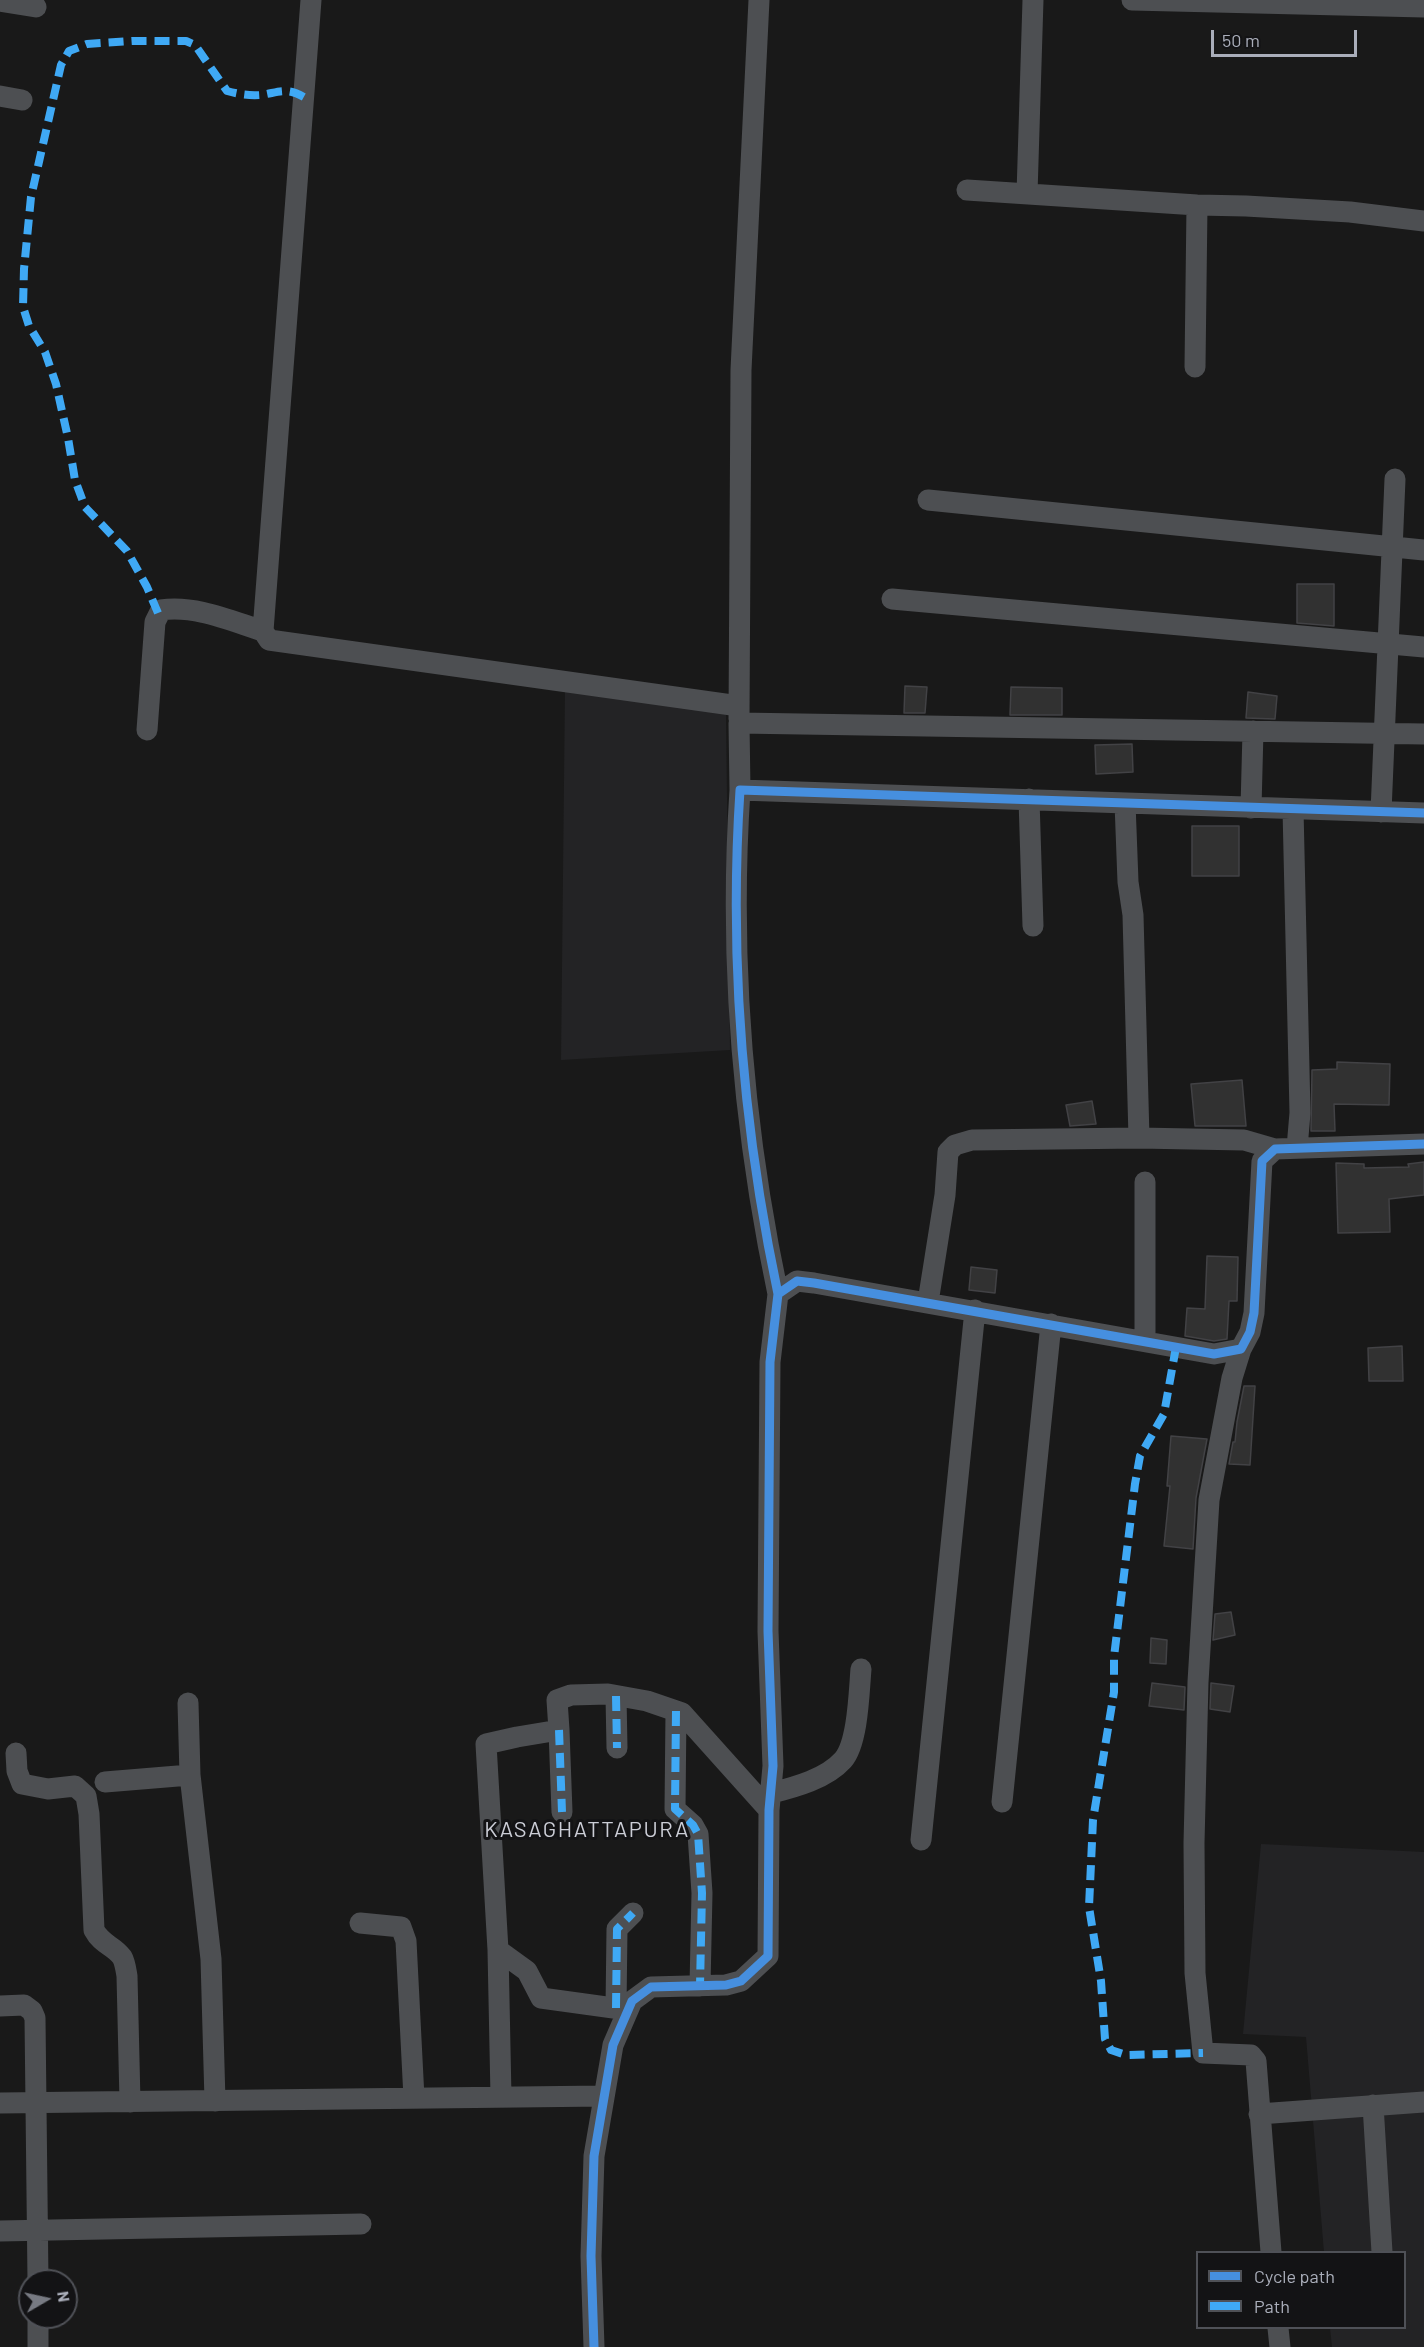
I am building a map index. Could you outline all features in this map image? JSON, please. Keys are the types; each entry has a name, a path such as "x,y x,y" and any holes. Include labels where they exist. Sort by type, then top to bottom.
{"street":[{"path":"263,631 311,0"},
{"path":"498,1950 527,1971 541,1998 622,2009 651,1987 726,1985 741,1981 768,1956 770,1802 773,1766 768,1631 770,1374 778,1294 764,1227 741,1057 736,849 740,790 741,370 759,0"},
{"path":"1027,194 1033,0"},
{"path":"1132,0 1424,7"},
{"path":"0,1 36,7"},
{"path":"0,96 22,100"},
{"path":"967,190 1350,212 1424,221"},
{"path":"1195,368 1197,205"},
{"path":"1381,812 1395,479"},
{"path":"927,500 1424,550"},
{"path":"892,599 1424,647"},
{"path":"147,730 155,622 161,610 184,610 220,616 263,631 269,640 739,714 1253,731 1424,734"},
{"path":"1251,808 1253,731"},
{"path":"740,790 1424,813"},
{"path":"1029,799 1033,926"},
{"path":"1125,802 1128,882 1133,915 1139,1138"},
{"path":"1293,809 1300,1113 1297,1148"},
{"path":"928,1302 945,1195 948,1152 955,1145 972,1140 1139,1138 1244,1140 1275,1149 1424,1144"},
{"path":"1271,2251 1256,2061 1251,2055 1203,2054 1195,1973 1194,1843 1198,1682 1209,1500 1232,1378 1241,1348 1250,1332 1254,1313 1262,1161 1275,1149"},
{"path":"1145,1182 1145,1341"},
{"path":"778,1294 797,1281 975,1310 1214,1354 1241,1348"},
{"path":"921,1840 975,1310"},
{"path":"1002,1802 1051,1324"},
{"path":"770,1802 836,1767 845,1758 853,1737 861,1669"},
{"path":"562,1812 557,1700 571,1695 616,1696 647,1701 682,1713 770,1802"},
{"path":"616,1696 617,1748"},
{"path":"188,1703 190,1775 211,1959 215,2101"},
{"path":"676,1711 675,1809 698,1834 702,1893 700,1986"},
{"path":"501,2097 498,1950 486,1744 559,1730"},
{"path":"16,1753 17,1771 22,1784 48,1789 75,1786 86,1796 89,1814 94,1930 100,1941 116,1951 123,1959 127,1976 130,2102"},
{"path":"105,1782 190,1775"},
{"path":"594,2347 591,2256 593,2167 612,2045 622,2009 617,1929 633,1913"},
{"path":"360,1923 401,1927 404,1932 414,2098"},
{"path":"0,2006 24,2005 32,2011 35,2018 38,2269"},
{"path":"0,2103 604,2096"},
{"path":"1259,2114 1424,2102"},
{"path":"1373,2105 1382,2251"},
{"path":"0,2231 362,2224"},
{"path":"38,2329 38,2347"},
{"path":"1278,2329 1280,2347"}],"shaded area":[{"path":"565,688 726,714 730,1050 561,1060"},
{"path":"1261,1844 1424,1852 1424,2347 1332,2347 1330,2329 1406,2329 1406,2251 1324,2251 1306,2037 1243,2034"}],"building":[{"path":"1297,584 1334,584 1334,626 1297,623"},
{"path":"905,686 927,687 925,713 904,713"},
{"path":"1011,687 1062,688 1062,715 1010,715"},
{"path":"1248,692 1277,696 1275,719 1246,718"},
{"path":"1132,744 1133,772 1096,774 1095,745"},
{"path":"1192,826 1239,826 1239,876 1192,876"},
{"path":"1337,1062 1390,1064 1389,1105 1334,1104 1335,1131 1311,1131 1312,1070 1337,1069"},
{"path":"1242,1080 1246,1126 1195,1126 1191,1084"},
{"path":"1092,1101 1096,1124 1070,1126 1066,1105"},
{"path":"1424,1162 1424,1195 1389,1199 1390,1232 1338,1233 1336,1163 1364,1164 1364,1168 1409,1167 1408,1164"},
{"path":"1207,1256 1238,1257 1237,1301 1229,1301 1227,1339 1214,1341 1185,1336 1187,1308 1205,1309"},
{"path":"971,1267 997,1270 995,1293 969,1290"},
{"path":"1402,1346 1403,1381 1369,1381 1368,1348"},
{"path":"1244,1386 1255,1386 1250,1465 1229,1464 1233,1442 1235,1442"},
{"path":"1171,1436 1207,1439 1196,1498 1193,1549 1164,1546 1170,1486 1167,1486"},
{"path":"1231,1612 1235,1635 1213,1640 1215,1614"},
{"path":"1151,1638 1167,1640 1166,1664 1150,1663"},
{"path":"1152,1683 1185,1687 1184,1710 1149,1706"},
{"path":"1211,1683 1234,1686 1230,1712 1210,1709"}],"marked path":[{"path":"158,613 127,551 85,507 75,480 56,384 45,352 29,326 23,307 31,197 61,65 69,51 87,44 186,41 195,45 227,91 257,95 287,91 304,97"},
{"path":"1176,1347 1164,1414 1140,1456 1135,1484 1114,1657 1114,1692 1093,1820 1089,1907 1101,1981 1105,2039 1111,2050 1126,2055 1203,2053"},
{"path":"616,1696 617,1748"},
{"path":"676,1711 675,1809 693,1825 698,1834 702,1893 700,1986"},
{"path":"559,1730 562,1812"},
{"path":"616,2008 617,1929 633,1913"}],"cycle path":[{"path":"778,1294 756,1169 742,1043 736,916 740,790 1424,813"},
{"path":"594,2347 591,2256 594,2156 613,2045 632,2001 651,1987 726,1985 741,1981 768,1956 769,1810 773,1766 768,1631 770,1362 778,1294 797,1281 814,1283 1214,1354 1241,1349 1250,1332 1254,1313 1262,1161 1275,1149 1424,1144"}],"district":[{"name":"KASAGHATTAPURA","path":"587,1830"}]}
